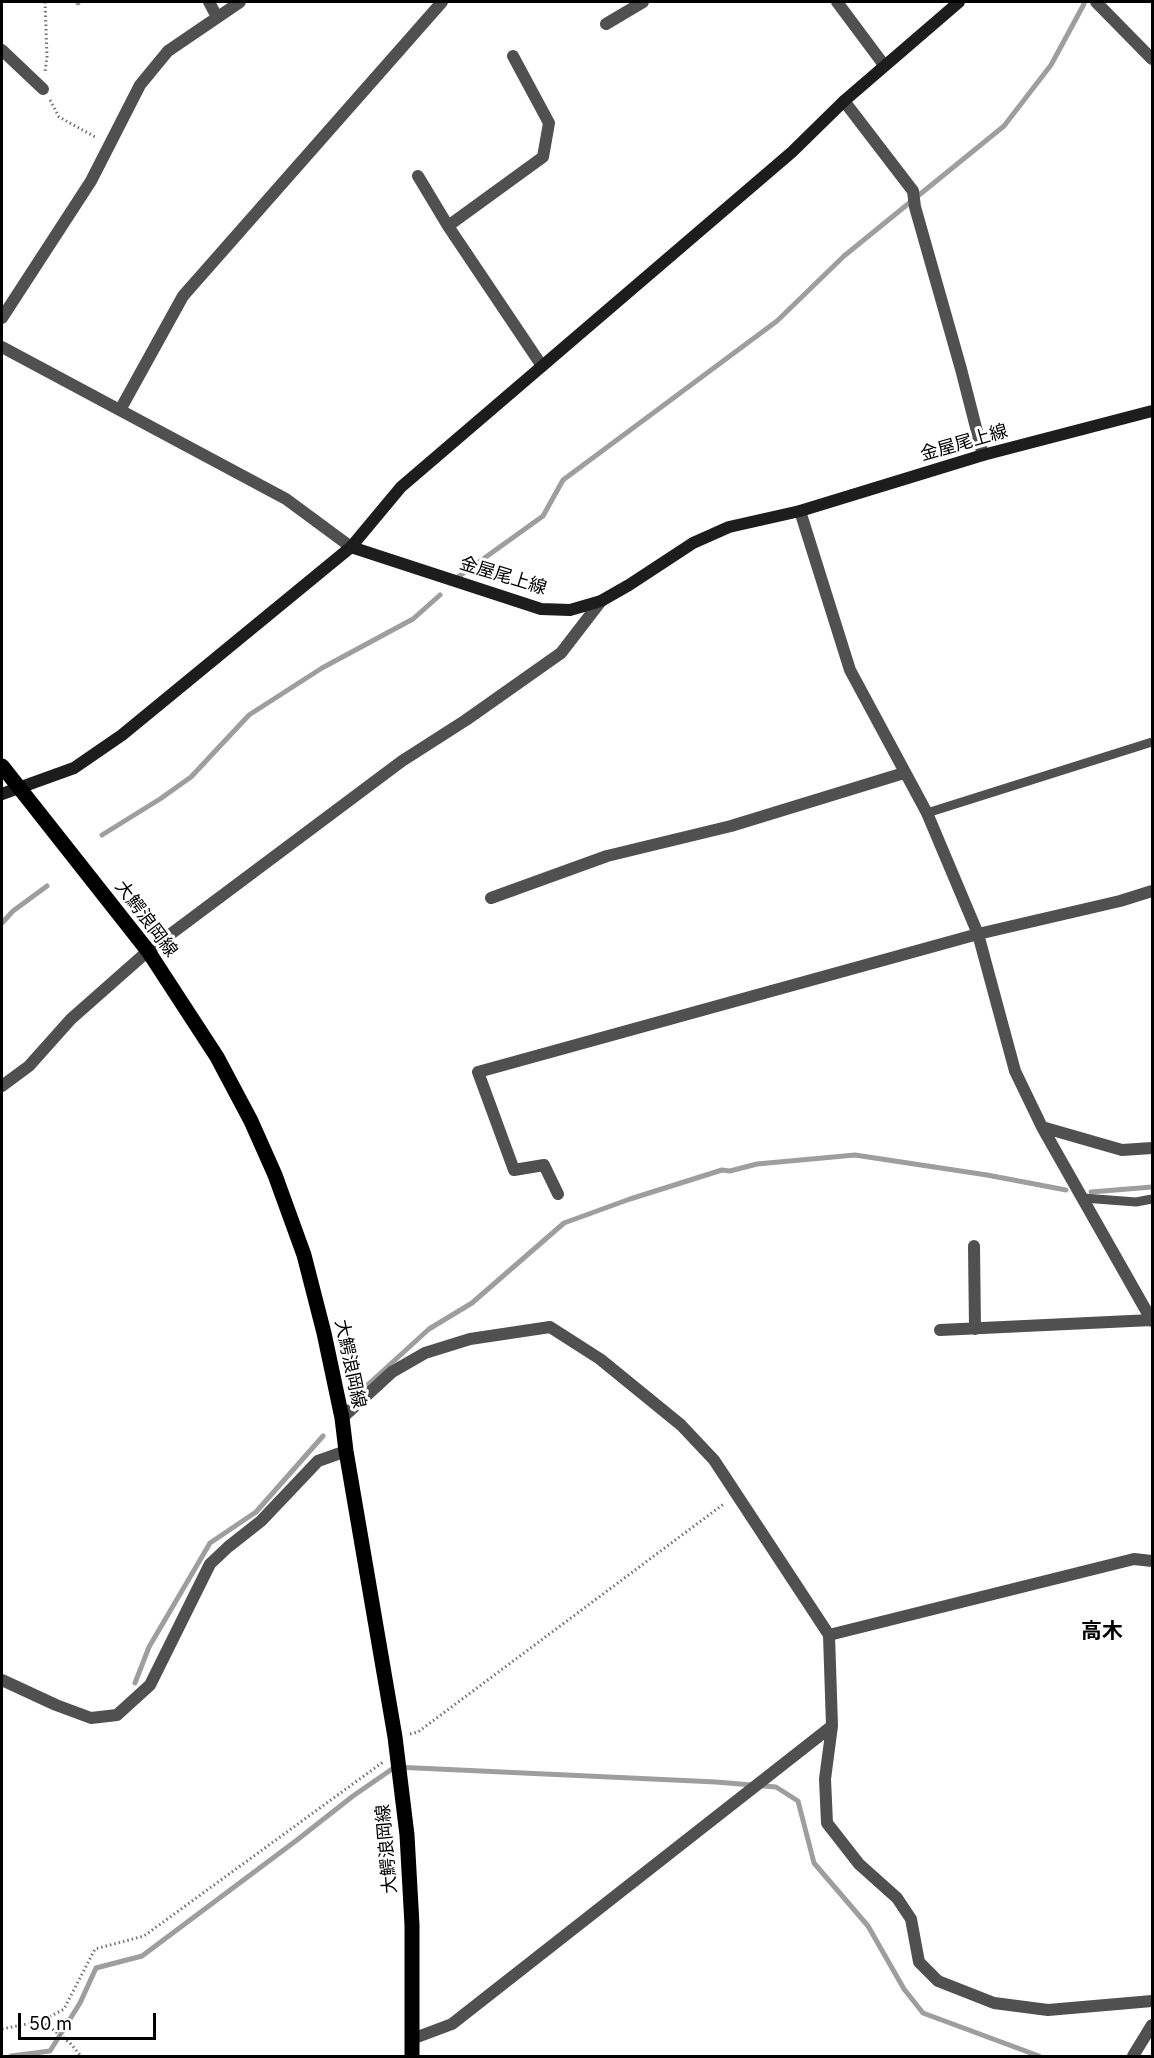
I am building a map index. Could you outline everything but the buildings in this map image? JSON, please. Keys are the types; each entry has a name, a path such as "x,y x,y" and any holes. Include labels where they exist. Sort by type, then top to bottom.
{"main road":[{"path":"2,794 74,768 122,735 351,548 401,487 792,152 844,101 954,3"},
{"name":"金屋尾上線","path":"351,548 541,609 570,610 601,601 693,543 729,527 800,511 983,455 1152,411"},
{"name":"大鰐浪岡線","path":"2,766 148,951 217,1057 251,1121 275,1175 304,1255 342,1418 345,1451 396,1745 407,1835 412,1925 412,2056"}],"street":[{"path":"209,2 217,17"},
{"path":"2,318 91,181 140,85 168,51 240,2"},
{"path":"120,410 183,296 442,2"},
{"path":"606,24 643,2"},
{"path":"837,2 884,65"},
{"path":"1096,2 1152,59"},
{"path":"2,50 43,89"},
{"path":"448,226 543,157 549,123 513,56"},
{"path":"844,101 913,191 915,207 983,455"},
{"path":"418,176 448,226 542,366"},
{"path":"2,347 286,499 351,548"},
{"path":"800,511 850,670 927,813 978,934 1015,1071 1042,1127 1152,1320 940,1330"},
{"path":"2,1086 29,1066 71,1019 148,951 402,761 466,720 561,653 601,601"},
{"path":"491,898 607,856 731,826 904,773"},
{"path":"558,1194 544,1165 514,1170 478,1072 978,934 1120,901 1152,891"},
{"path":"1042,1127 1122,1150 1152,1148"},
{"path":"974,1246 975,1329"},
{"path":"342,1418 392,1372 425,1353 470,1339 550,1327 600,1359 681,1425 714,1460 829,1635 832,1726 825,1779 827,1823 859,1864 897,1898 911,1919 919,1962 938,1981 994,2003 1048,2010 1152,2001"},
{"path":"2,1680 91,1718 117,1714 150,1685 210,1564 261,1521 318,1461 345,1451"},
{"path":"829,1635 1134,1559 1152,1561"},
{"path":"412,2039 452,2024 832,1726"},
{"path":"1133,2056 1152,2025"}],"lane":[{"path":"927,813 1152,742"},
{"path":"1083,1198 1136,1202 1152,1199"}],"path":[{"path":"45,2 47,57 43,89 59,117 111,145"},
{"path":"2,2029 42,2021 64,2009 95,1949 144,1936 396,1745 418,1732 736,1494"},
{"path":"42,2021 70,2043 81,2056"}],"waterway":[{"path":"458,577 543,516 563,480 777,321 844,256 1004,126 1051,65 1084,4"},
{"path":"102,835 191,777 249,715 322,668 413,619 440,595"},
{"path":"2,923 13,911 47,886"},
{"path":"362,1390 429,1329 472,1303 564,1223 722,1170 730,1171 757,1164 855,1155 987,1175 1066,1190"},
{"path":"1091,1192 1152,1187"},
{"path":"135,1683 149,1647 210,1543 256,1512 323,1436"},
{"path":"11,2056 50,2051 80,2003 96,1968 142,1956 353,1796 395,1767 716,1782 776,1787 798,1801 814,1863 868,1926 904,1989 923,2013 1039,2056"}],"district":[{"name":"高木","path":"1102,1632"}]}
